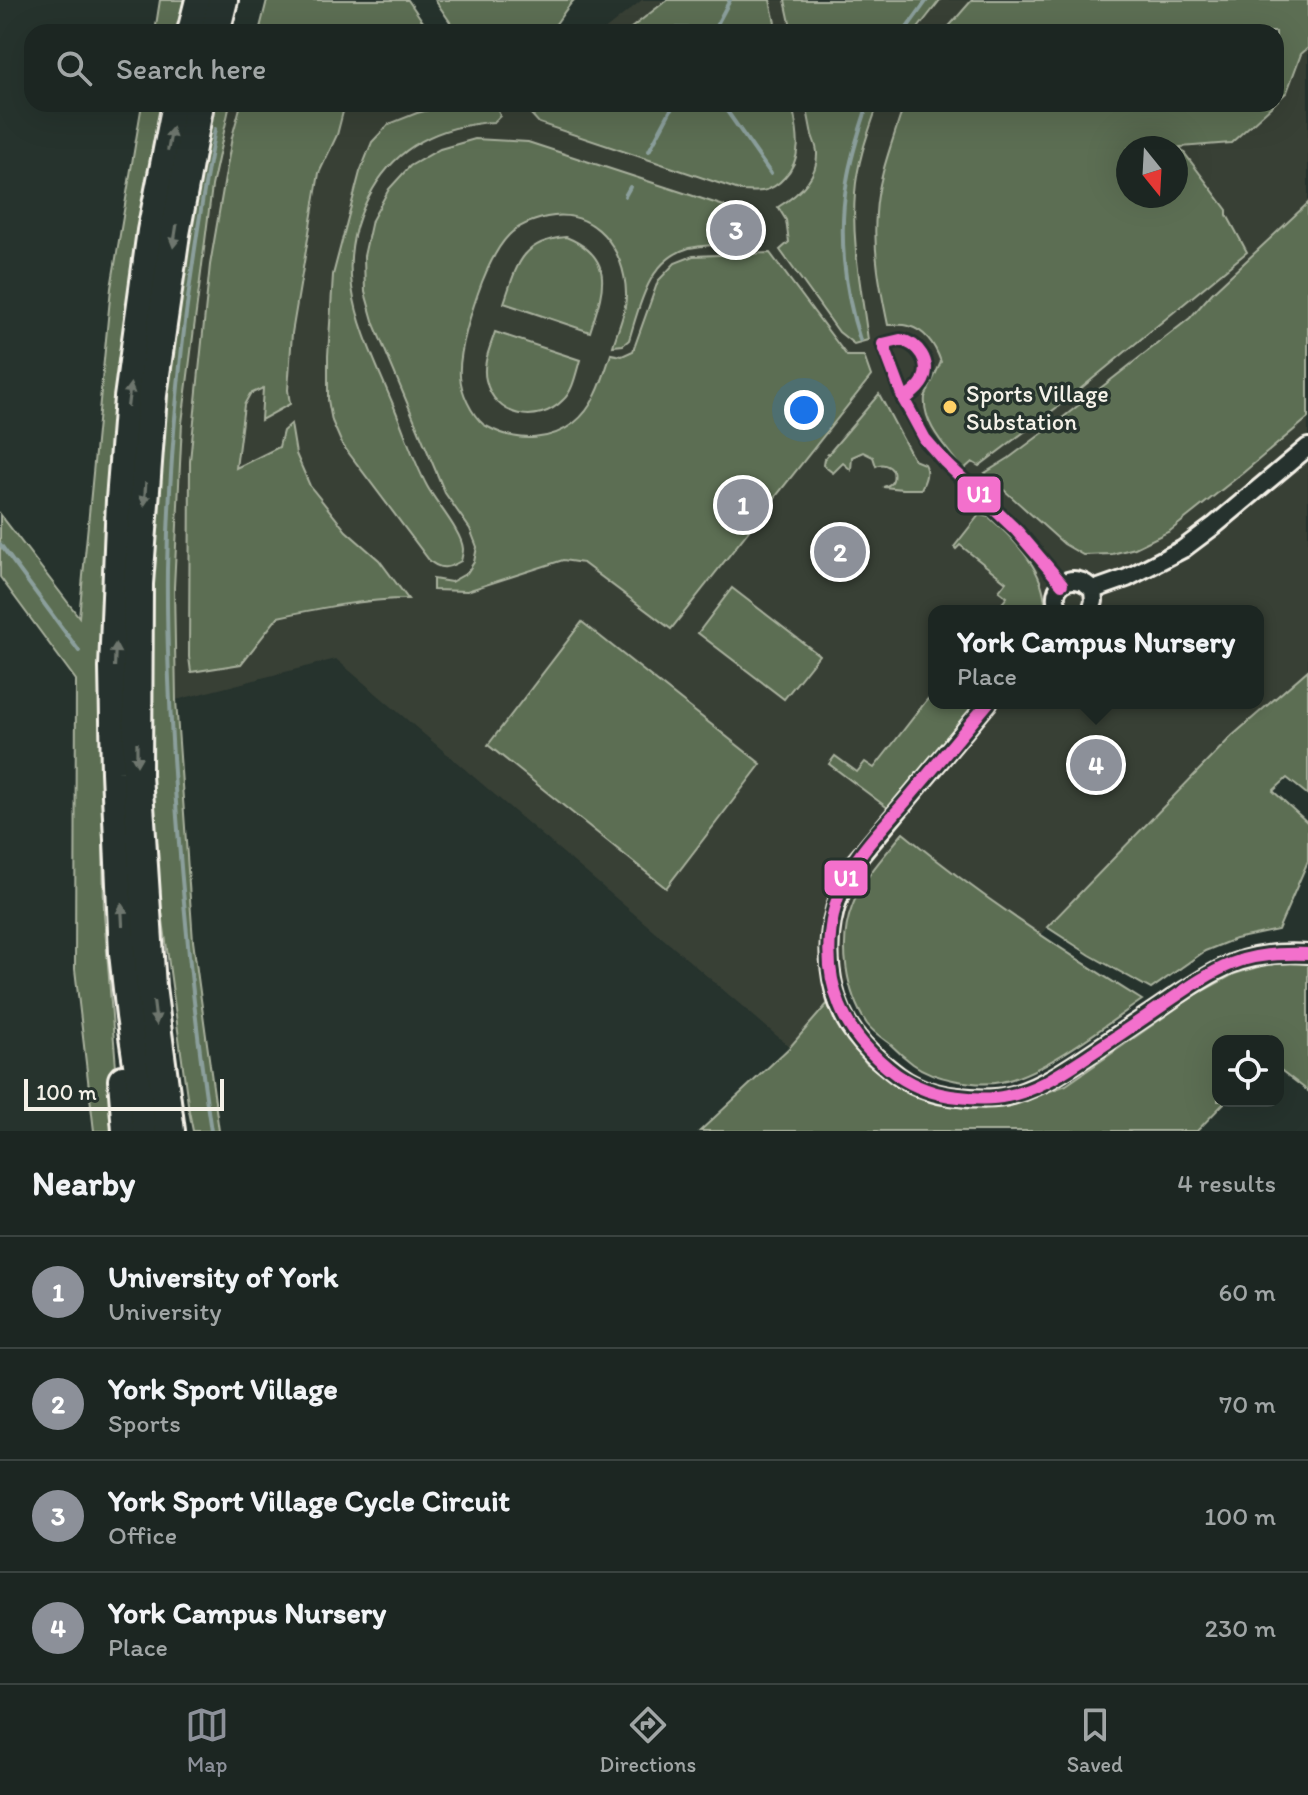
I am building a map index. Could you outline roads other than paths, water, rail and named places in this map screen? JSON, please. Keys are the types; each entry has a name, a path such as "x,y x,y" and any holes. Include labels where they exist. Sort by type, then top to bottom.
{"highway":[{"path":"194,24 200,0"},
{"path":"217,24 223,0"},
{"path":"165,1128 131,1016 124,953 116,798 114,668 129,398 152,231 175,112"},
{"path":"165,1128 151,987 137,775 138,584 152,395 175,234 198,112"},
{"path":"124,953 118,1020 127,1131"}],"street":[{"path":"1093,590 1127,578 1183,549 1308,447"},
{"path":"1058,605 1056,598 1062,584 1072,579 1089,584 1095,598 1093,605"},
{"path":"983,709 856,861 843,883 833,910 828,944 837,1002 849,1028 870,1054 899,1077 921,1089 944,1096 980,1100 1011,1095 1037,1086 1078,1062 1214,972 1245,959 1286,953 1308,954"}],"waterway":[{"path":"717,24 730,0"},
{"path":"910,24 927,0"},
{"path":"649,151 670,112"},
{"path":"728,112 771,174"},
{"path":"860,340 846,281 843,221 849,171 865,112"},
{"path":"211,1131 195,1014 180,857 169,693 167,569 176,403 197,238 215,129"},
{"path":"625,196 630,187"},
{"path":"0,544 79,651"}],"place":[{"name":"York Sport Village Cycle Circuit","path":"736,230"},
{"name":"Sports Village Substation","path":"950,407"},
{"name":"University of York","path":"743,505"},
{"name":"York Sport Village","path":"840,552"},
{"name":"York Campus Nursery","path":"1096,765"}]}
